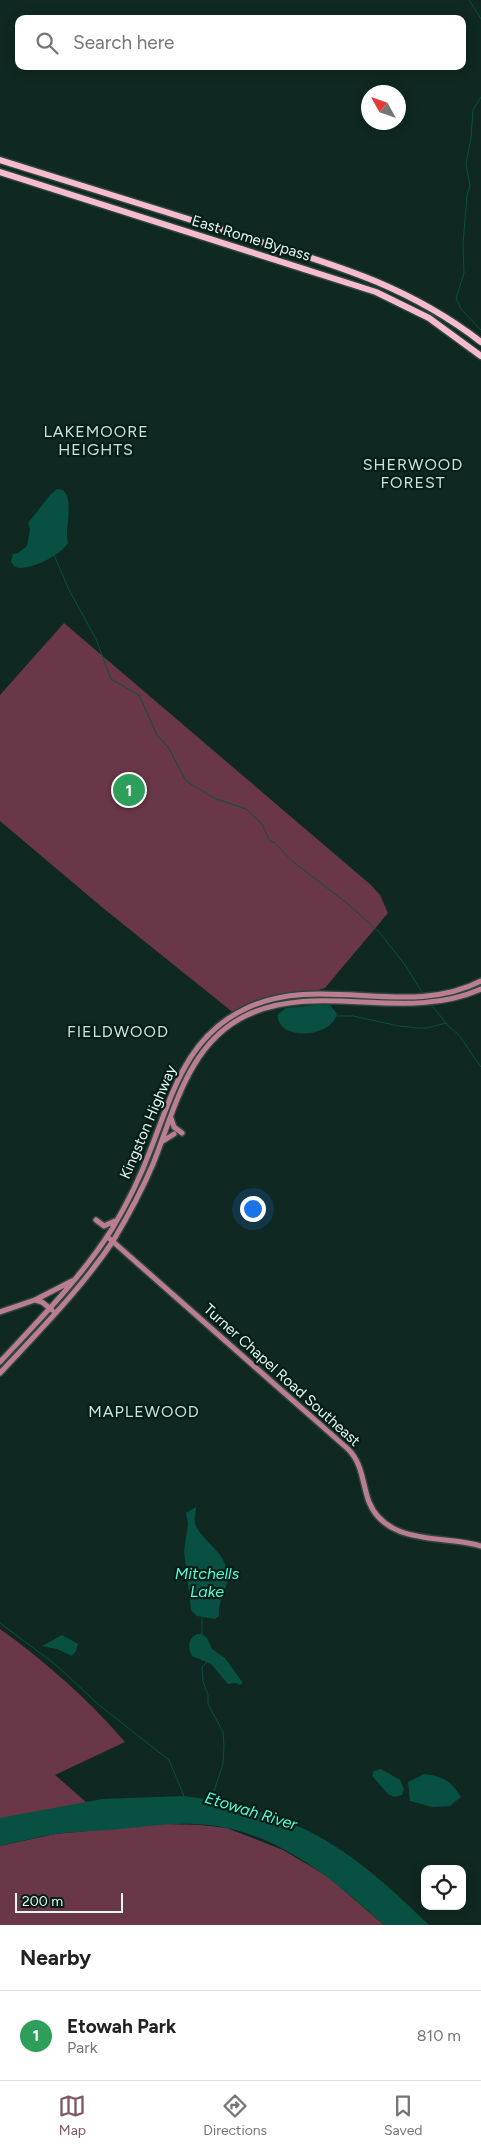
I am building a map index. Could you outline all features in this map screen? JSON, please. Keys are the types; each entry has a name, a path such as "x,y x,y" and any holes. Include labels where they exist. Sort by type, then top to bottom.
{"highway":[{"name":"East Rome Bypass","path":"0,160 356,272 422,302 449,318 481,342"},
{"name":"East Rome Bypass","path":"0,172 368,289 423,315 481,356"}],"main road":[{"name":"Kingston Highway","path":"0,1362 76,1278 107,1236 143,1169 183,1069 199,1044 223,1022 258,1003 288,996 426,997 446,994 481,981"},
{"name":"Kingston Highway","path":"104,1253 141,1189 184,1084 199,1056 215,1038 246,1016 273,1006 299,1002 426,1004 456,998 481,989"},
{"path":"171,1118 174,1127 182,1133"},
{"path":"161,1143 174,1134"},
{"path":"96,1220 100,1224 107,1226 117,1219"},
{"name":"Turner Chapel Road Southeast","path":"107,1236 352,1452 361,1469 372,1507 387,1525 408,1534 481,1546"},
{"path":"0,1373 56,1312 104,1253 112,1248 120,1248"},
{"path":"0,1312 34,1300 76,1278"},
{"path":"34,1300 40,1301 56,1312"}],"shaded area":[{"path":"64,623 371,885 380,895 388,913 325,988 235,1014 103,908 0,821 0,695"},
{"path":"0,1629 66,1682 125,1742 55,1775 94,1809 0,1823"},
{"path":"164,1824 227,1828 283,1850 327,1876 384,1925 0,1925 0,1846 55,1834"}],"water":[{"path":"57,489 63,490 68,501 68,543 59,553 36,565 21,568 15,567 11,562 13,554 18,553 27,546 30,529 28,523"},
{"path":"330,1005 337,1014 333,1022 325,1028 304,1034 285,1029 279,1023 278,1014 286,1008"},
{"name":"Mitchells Lake","path":"196,1507 195,1523 197,1528 220,1555 226,1567 226,1587 220,1604 219,1616 215,1619 197,1616 191,1610 184,1551 188,1524 186,1513"},
{"path":"197,1634 202,1634 207,1638 212,1649 225,1658 243,1683 240,1685 236,1683 228,1684 211,1664 192,1656 189,1644 191,1638"},
{"path":"62,1635 78,1644 72,1656 57,1649 42,1646"},
{"path":"381,1769 400,1780 404,1789 402,1795 394,1797 388,1794 372,1776 374,1771"},
{"path":"424,1774 446,1780 461,1797 450,1806 432,1807 410,1801 408,1782"},
{"name":"Etowah River","path":"184,1796 229,1804 259,1812 288,1822 320,1837 370,1871 429,1925 384,1925 349,1894 311,1866 271,1843 227,1828 200,1824 160,1825 56,1834 0,1846 0,1818 102,1799"}],"waterway":[{"path":"469,0 481,19"},
{"path":"481,97 473,110 471,138 466,164 470,186 467,195 463,244 464,273 456,298 461,309 481,330"},
{"path":"54,555 69,590 96,639 111,679 139,695 157,735 168,747 186,781 214,798 246,809 262,824 270,841 274,842 291,860 348,904 378,931 403,962 424,995"},
{"path":"431,1004 449,1027 458,1034 481,1067"},
{"path":"337,1016 353,1016 399,1026 419,1028 446,1023"},
{"path":"202,1618 202,1634"},
{"path":"0,1623 55,1664 99,1705 169,1760 184,1796"},
{"name":"Etowah River","path":"207,1662 202,1667 203,1681 208,1695 208,1704 223,1732 224,1746 223,1764 211,1800"}],"place":[{"name":"Etowah Park","path":"129,790"}],"district":[{"name":"LAKEMOORE HEIGHTS","path":"96,440"},
{"name":"SHERWOOD FOREST","path":"413,473"},
{"name":"FIELDWOOD","path":"118,1031"},
{"name":"MAPLEWOOD","path":"144,1411"}]}
